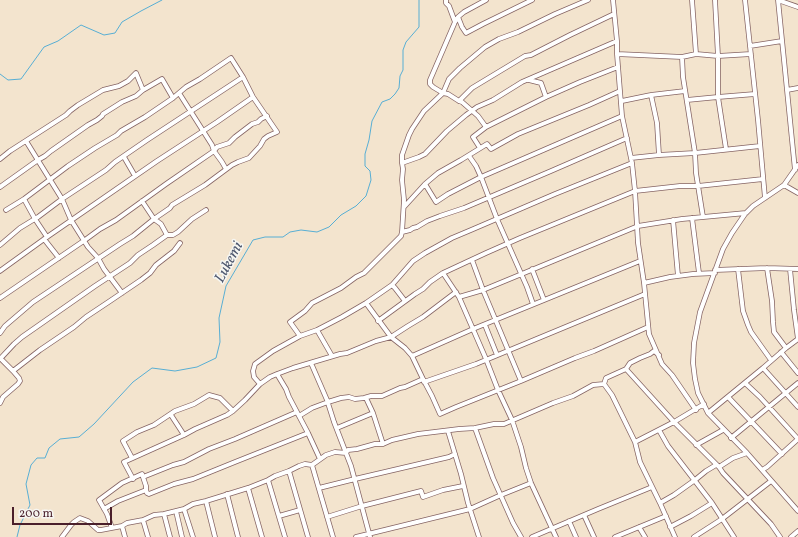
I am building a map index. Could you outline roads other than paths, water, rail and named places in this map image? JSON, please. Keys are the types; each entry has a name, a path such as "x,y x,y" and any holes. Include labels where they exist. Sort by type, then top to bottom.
{"street":[{"path":"446,0 455,22"},
{"path":"486,0 458,17 430,80 432,87 462,102 478,116 486,127"},
{"path":"458,17 466,33 532,0"},
{"path":"300,336 290,322 305,311 312,303 364,273 401,236 404,207 402,155 412,129 424,111 443,93 449,79 485,47 499,39 518,32 588,0"},
{"path":"613,0 622,116 632,163 640,261 644,283 648,327 651,339 662,364 672,375 696,410"},
{"path":"692,0 696,54"},
{"path":"715,0 718,56 718,97 726,149"},
{"path":"745,0 765,198"},
{"path":"794,170 777,0 785,1 798,7"},
{"path":"459,101 472,88 525,56 531,55 614,14"},
{"path":"750,46 782,41"},
{"path":"402,163 425,154 447,131 466,115 522,82 617,42"},
{"path":"617,54 682,57 696,54 718,56 751,54"},
{"path":"682,57 683,77 703,217"},
{"path":"0,333 5,326 33,302 133,236 172,205 205,185 226,169 249,158 264,139 277,132 253,97 231,58 145,117 68,166 24,199 6,210"},
{"path":"480,148 473,137 486,127 580,82 618,67"},
{"path":"0,159 103,90 119,86 128,81 136,73 143,90"},
{"path":"0,245 20,228 124,157 146,140 243,77"},
{"path":"0,187 97,120 103,114 122,102 136,96 162,79 173,98"},
{"path":"528,80 534,80 541,83 546,98"},
{"path":"787,90 798,88"},
{"path":"404,207 425,184 438,173 487,144 491,149 518,134 620,91"},
{"path":"622,101 651,95 685,91"},
{"path":"179,93 191,110 226,169"},
{"path":"687,100 755,94"},
{"path":"651,95 657,123 659,155"},
{"path":"0,271 71,220 253,97"},
{"path":"0,298 100,229 116,220 220,146 229,143 234,137 252,124 267,116"},
{"path":"425,184 436,202 481,177 622,116"},
{"path":"402,232 410,230 440,216 464,208 627,138"},
{"path":"26,141 62,199 71,220 88,247 98,258 122,293"},
{"path":"631,158 760,146"},
{"path":"469,156 481,177 533,304"},
{"path":"124,157 135,176"},
{"path":"260,384 254,377 254,364 273,351 300,336 317,330 366,303 392,285 412,261 425,253 452,238 576,185 632,163"},
{"path":"798,165 784,185 753,206 742,217 723,249 700,312 694,343 693,363 698,393 708,414 762,470 770,481 798,511"},
{"path":"378,321 443,273 486,253 635,191 763,179"},
{"path":"784,185 798,192"},
{"path":"24,199 59,258"},
{"path":"142,201 154,219 161,224 167,235"},
{"path":"0,403 1,395 18,384 20,381 13,371 0,358 14,344 130,263 138,255 167,235 173,235 178,232 192,218 206,210"},
{"path":"459,297 483,290 638,226 673,220 747,213"},
{"path":"692,218 699,273"},
{"path":"673,220 678,276"},
{"path":"13,371 40,350 74,328 86,317 141,280 150,273 156,265 174,251 180,243"},
{"path":"472,260 521,381"},
{"path":"412,356 533,304 640,261"},
{"path":"768,268 774,332 786,348"},
{"path":"532,269 544,300"},
{"path":"738,269 743,311 748,325 751,332 771,360"},
{"path":"644,283 670,277 738,269 798,269"},
{"path":"708,414 798,339 790,269"},
{"path":"443,273 459,297 486,359 522,447 526,468 531,483 556,537"},
{"path":"392,285 405,301"},
{"path":"133,479 124,462 227,415 260,384 270,377 293,368 347,353 376,341 391,337 423,317 456,292"},
{"path":"143,477 172,465 184,462 209,449 328,402 341,398 366,398 371,396 382,396 400,388 497,355 645,294"},
{"path":"366,303 391,337 406,348 412,356 440,414 594,351 648,327"},
{"path":"485,325 497,355"},
{"path":"317,330 332,356"},
{"path":"604,384 606,378 626,369 630,363 654,351 659,356"},
{"path":"781,352 798,373"},
{"path":"310,363 328,402 339,437 355,479 369,535"},
{"path":"763,368 798,407"},
{"path":"626,369 771,524 780,537"},
{"path":"277,374 286,389 320,459"},
{"path":"746,383 798,439 762,470"},
{"path":"731,438 798,383"},
{"path":"62,537 74,522 80,518 88,521 98,530 122,526 127,523 143,520 154,515 184,509 193,504 248,488 305,464 312,465 326,455 335,452 346,453 348,450 375,444 383,444 392,440 418,434 504,424 569,397 593,385 604,384"},
{"path":"604,384 612,395 635,442 640,462 675,537"},
{"path":"132,458 123,442 137,432 154,425 181,408 194,404 209,395 220,398 233,411"},
{"path":"728,397 782,454"},
{"path":"366,398 373,413 383,444"},
{"path":"635,442 696,410 704,404"},
{"path":"337,428 373,413"},
{"path":"170,415 184,435"},
{"path":"475,428 486,460 513,524 521,537"},
{"path":"658,430 668,446 712,503 734,537"},
{"path":"696,445 723,430"},
{"path":"448,431 478,537"},
{"path":"112,528 99,500 122,483 142,474 147,494 149,494 236,462 308,433"},
{"path":"319,488 449,457 455,454"},
{"path":"660,503 674,495 706,471 733,458 746,454"},
{"path":"312,465 333,537"},
{"path":"289,471 308,537"},
{"path":"268,480 285,537"},
{"path":"694,537 722,519 770,481"},
{"path":"356,537 470,509 531,483"},
{"path":"327,517 362,506 421,491 423,497 442,490 463,486"},
{"path":"532,537 569,520 652,487"},
{"path":"248,488 262,537"},
{"path":"104,509 118,501 146,490"},
{"path":"227,494 238,537"},
{"path":"206,501 215,537"},
{"path":"670,527 712,503"},
{"path":"184,509 193,537"},
{"path":"279,516 300,510"},
{"path":"176,511 182,537"},
{"path":"164,514 170,537"},
{"path":"584,515 594,537"},
{"path":"615,537 628,535 639,527 666,516"},
{"path":"143,520 148,537"},
{"path":"569,520 576,537"},
{"path":"122,526 125,537"},
{"path":"639,527 645,537"},
{"path":"791,537 798,531"}],"waterway":[{"path":"0,74 8,80 21,79 44,47 58,41 81,25 104,35 115,33 122,22 162,0"},
{"name":"Lukemi","path":"17,537 20,525 30,505 26,484 31,465 37,458 45,458 49,448 60,439 79,437 94,424 133,382 152,368 175,371 197,367 216,358 220,342 219,318 226,286 253,240 265,237 283,237 290,232 301,230 317,232 329,227 341,215 356,206 366,196 371,180 370,171 365,166 365,154 372,121 382,102 390,99 399,88 400,76 403,70 403,50 406,42 419,27 419,0"}]}
